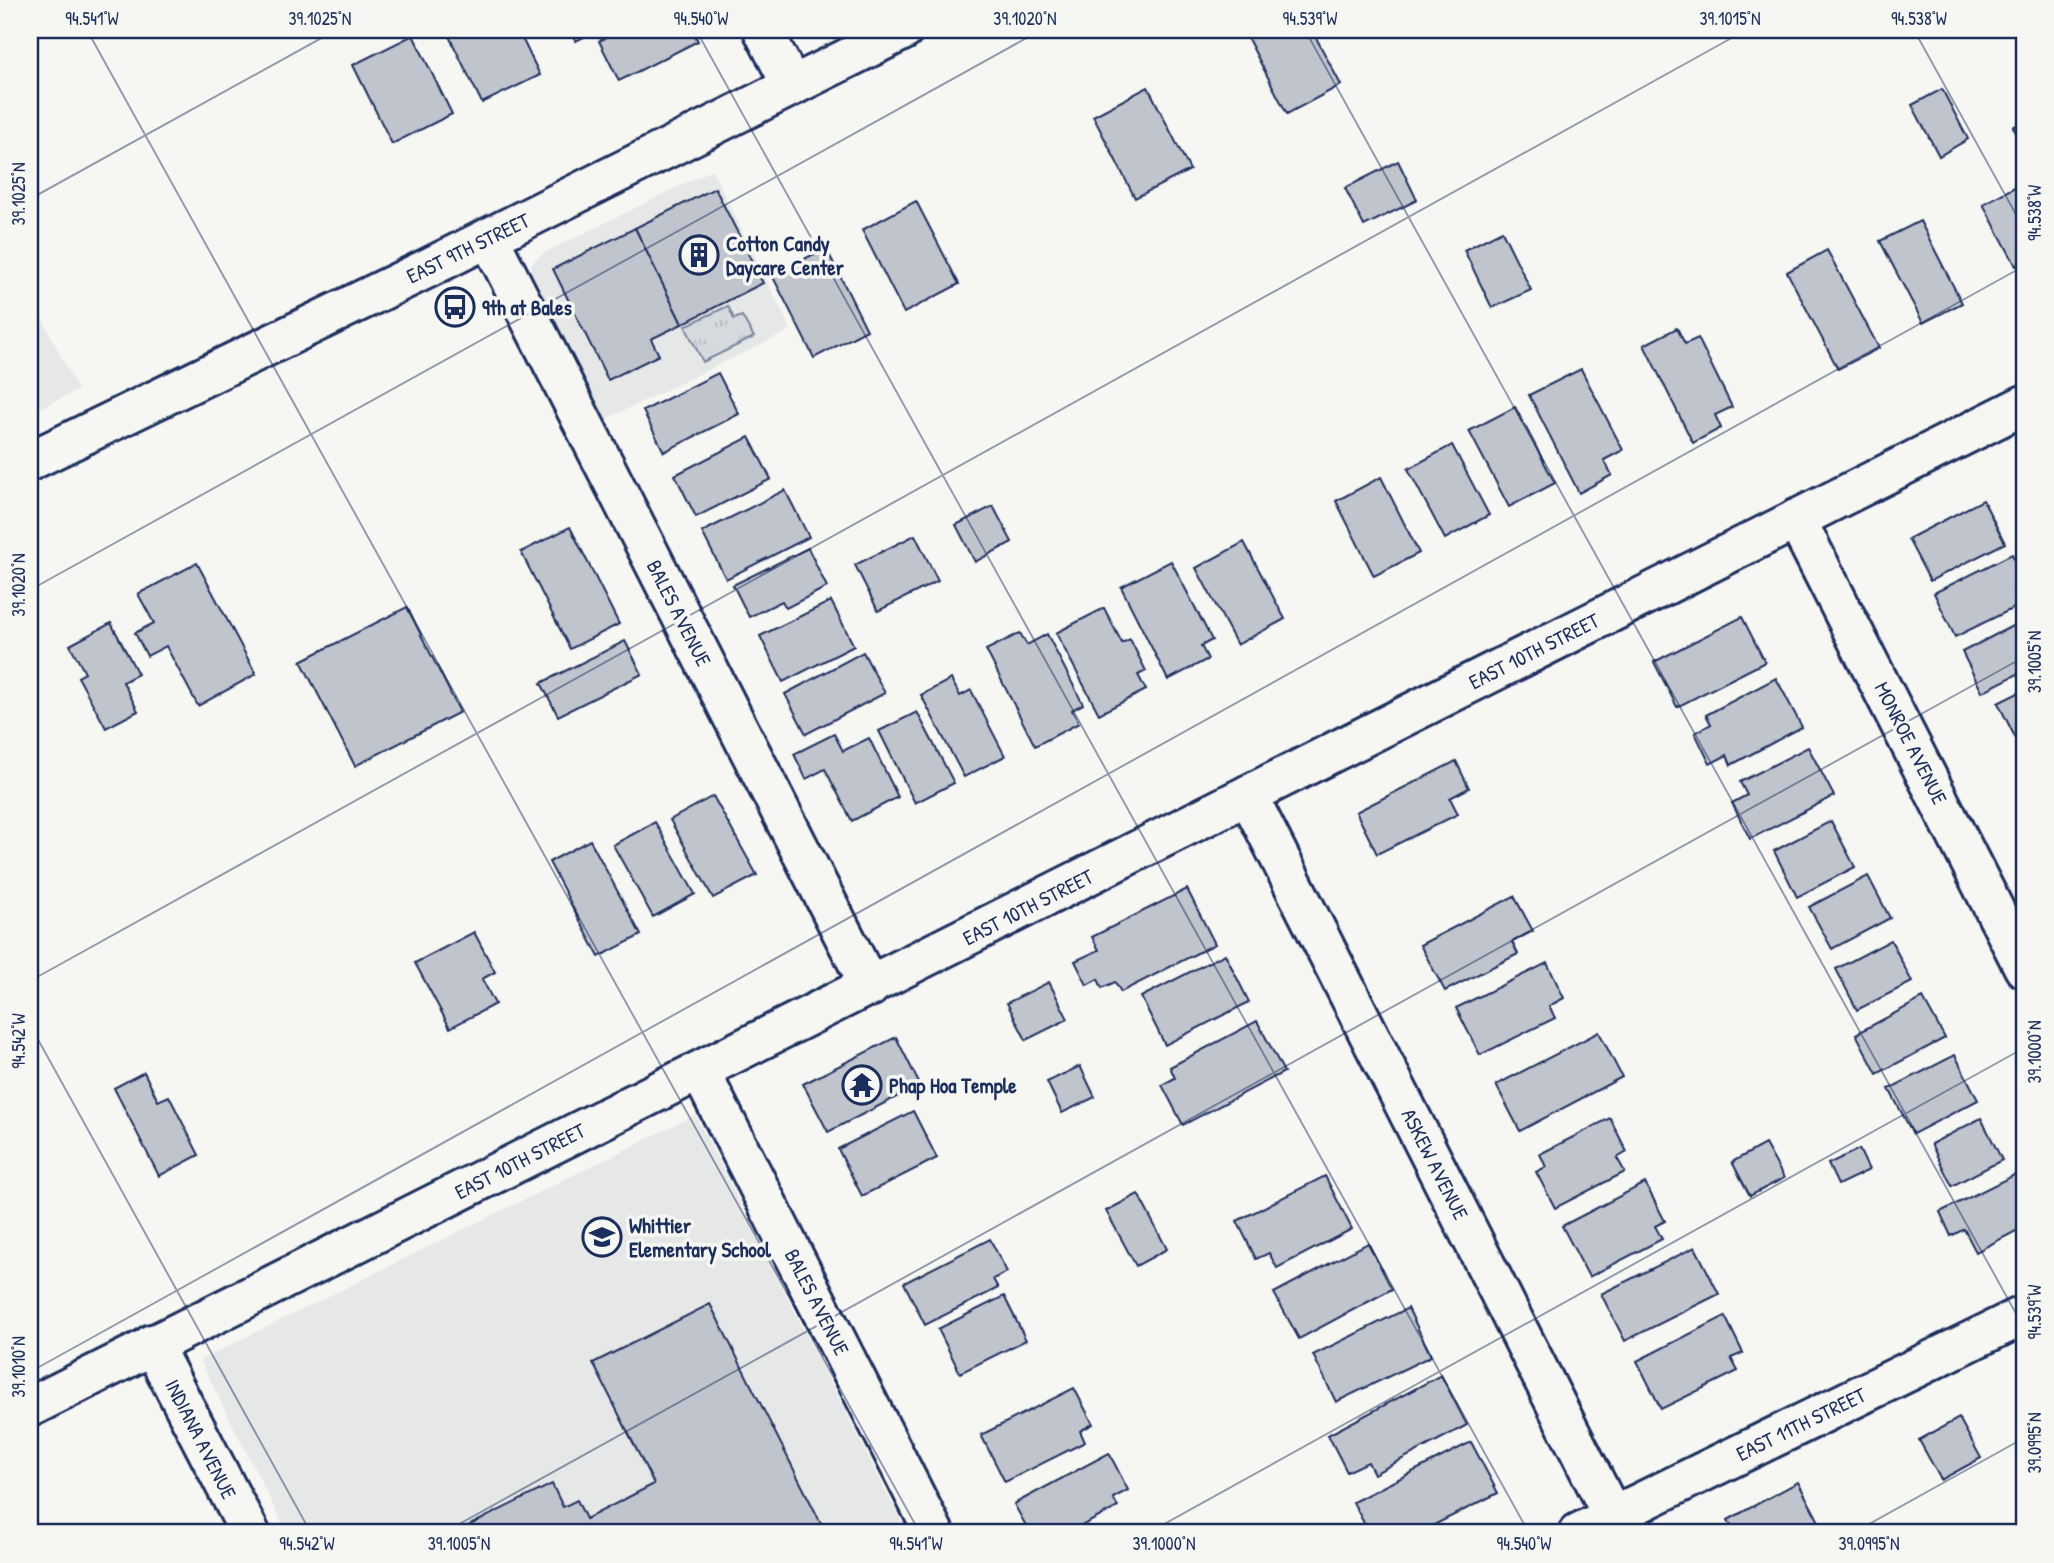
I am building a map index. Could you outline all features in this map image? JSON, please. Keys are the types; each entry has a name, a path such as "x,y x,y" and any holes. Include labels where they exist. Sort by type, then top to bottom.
{"street":[{"path":"763,30 792,86"},
{"name":"EAST 9TH STREET","path":"30,461 489,238 904,30"},
{"name":"BALES AVENUE","path":"489,238 870,987"},
{"name":"EAST 10TH STREET","path":"30,1407 2024,405"},
{"name":"MONROE AVENUE","path":"1797,519 2024,968"},
{"name":"ASKEW AVENUE","path":"1248,795 1617,1525"},
{"name":"BALES AVENUE","path":"700,1071 934,1533"},
{"name":"EAST 11TH STREET","path":"1578,1533 1617,1525 2024,1315"},
{"name":"INDIANA AVENUE","path":"152,1344 250,1533"}],"shaded area":[{"path":"712,170 791,330 600,422 530,276 532,263 542,254"},
{"path":"30,294 78,390 30,413"},
{"name":"Whittier Elementary School","path":"695,1115 907,1533 287,1533 200,1360"}],"green space":[{"path":"728,306 734,319 742,316 754,337 703,362 685,326"}],"building":[{"path":"446,30 518,30 540,75 482,103"},
{"path":"570,30 598,30 576,41"},
{"path":"621,30 692,30 698,41 619,81 599,41"},
{"path":"1312,30 1341,85 1287,114 1244,31"},
{"path":"413,35 452,114 392,144 353,65"},
{"path":"1148,87 1190,170 1135,198 1093,116"},
{"path":"1942,89 1968,139 1939,156 1912,105"},
{"path":"2024,121 2024,148 2013,127"},
{"path":"1398,161 1417,200 1364,226 1345,188"},
{"path":"2024,182 2024,262 2016,266 1983,204"},
{"name":"Cotton Candy Daycare Center","path":"715,188 763,283 682,324 635,228"},
{"path":"916,201 959,284 904,313 862,230"},
{"path":"1920,221 1962,303 1923,323 1880,241"},
{"path":"635,228 682,324 651,339 659,355 608,380 553,269"},
{"path":"1502,231 1531,290 1492,308 1464,250"},
{"path":"826,248 867,330 814,358 772,275"},
{"path":"1827,250 1879,348 1838,369 1787,272"},
{"path":"1677,328 1685,344 1698,338 1732,407 1715,415 1721,428 1693,443 1644,345"},
{"path":"1581,369 1623,450 1604,460 1612,475 1579,493 1529,395"},
{"path":"718,373 739,414 664,452 643,411"},
{"path":"1515,407 1555,483 1509,507 1469,431"},
{"path":"749,437 771,479 696,517 675,475"},
{"path":"1452,445 1489,515 1445,539 1408,469"},
{"path":"1381,477 1419,553 1374,576 1336,501"},
{"path":"785,490 809,537 726,579 702,532"},
{"path":"1983,500 2005,543 1930,581 1908,539"},
{"path":"993,506 1012,542 975,562 956,525"},
{"path":"570,527 619,624 570,649 521,552"},
{"path":"915,535 938,581 878,611 855,565"},
{"path":"1244,542 1285,619 1237,645 1196,568"},
{"path":"808,548 827,587 786,608 782,601 749,617 733,585"},
{"path":"2012,554 2024,580 2024,586 2014,590 2022,604 1955,637 1934,593"},
{"path":"1171,561 1212,640 1201,646 1208,659 1168,680 1121,587"},
{"path":"197,563 256,674 198,706 166,646 147,656 135,633 154,623 138,594"},
{"path":"831,601 854,646 783,682 760,636"},
{"path":"407,607 460,712 355,766 301,661"},
{"path":"1104,608 1122,643 1130,639 1146,671 1138,675 1146,690 1099,714 1056,633"},
{"path":"1742,617 1765,662 1677,707 1654,662"},
{"path":"2024,620 2024,671 1982,692 1962,652"},
{"path":"111,623 138,674 123,682 138,711 106,728 78,677 85,673 70,645"},
{"path":"1020,633 1027,645 1047,634 1083,704 1072,710 1079,723 1035,746 986,650"},
{"path":"625,641 642,674 558,716 541,683"},
{"path":"863,652 885,693 806,734 785,694"},
{"path":"1776,678 1802,727 1731,765 1727,755 1710,764 1695,733 1711,724 1706,715"},
{"path":"951,679 960,696 971,690 1005,756 964,777 921,695"},
{"path":"2024,690 2024,737 2017,741 1998,703"},
{"path":"917,712 954,783 915,803 879,731"},
{"path":"834,734 843,751 869,738 898,797 852,821 825,769 806,779 794,754"},
{"path":"1808,747 1834,796 1750,839 1732,803 1747,795 1740,782"},
{"path":"1456,761 1469,788 1450,798 1458,814 1377,854 1356,812"},
{"path":"713,796 757,875 713,898 670,820"},
{"path":"1831,821 1855,867 1797,897 1774,851"},
{"path":"655,822 695,894 653,917 613,845"},
{"path":"590,840 641,935 599,957 549,862"},
{"path":"1868,876 1890,918 1832,949 1809,907"},
{"path":"1187,889 1215,944 1121,992 1115,982 1102,988 1098,979 1087,985 1075,961 1099,950 1092,937"},
{"path":"1514,896 1533,931 1512,942 1518,954 1445,991 1420,945"},
{"path":"474,932 495,972 482,979 495,1004 450,1028 415,963"},
{"path":"1891,940 1912,982 1857,1010 1836,969"},
{"path":"1225,954 1249,1002 1165,1045 1141,997"},
{"path":"1547,963 1564,998 1549,1006 1555,1018 1480,1055 1456,1008"},
{"path":"1049,982 1068,1019 1026,1040 1007,1003"},
{"path":"1923,998 1945,1038 1877,1074 1856,1034"},
{"path":"1257,1021 1284,1072 1183,1125 1162,1085 1175,1078 1170,1067"},
{"path":"1599,1032 1622,1077 1520,1131 1496,1085"},
{"name":"Phap Hoa Temple","path":"896,1037 920,1085 828,1132 803,1084"},
{"path":"1955,1055 1978,1100 1913,1134 1889,1089"},
{"path":"1080,1066 1095,1097 1062,1113 1047,1082"},
{"path":"144,1072 158,1101 169,1096 199,1155 159,1176 114,1088"},
{"path":"913,1111 937,1158 862,1196 838,1149"},
{"path":"1610,1118 1627,1152 1617,1158 1625,1172 1555,1208 1536,1172 1546,1167 1540,1154"},
{"path":"1981,1118 2002,1160 1952,1186 1931,1144"},
{"path":"1765,1144 1784,1178 1750,1196 1732,1162"},
{"path":"1859,1149 1869,1170 1838,1185 1828,1164"},
{"path":"2024,1170 2024,1227 1976,1252 1964,1229 1951,1236 1940,1212"},
{"path":"1325,1176 1352,1229 1277,1268 1269,1253 1256,1259 1237,1221"},
{"path":"1645,1183 1665,1221 1655,1226 1662,1239 1589,1277 1562,1226"},
{"path":"1138,1194 1167,1249 1136,1266 1106,1211"},
{"path":"990,1239 1007,1272 993,1279 998,1288 925,1325 904,1283"},
{"path":"1368,1243 1392,1289 1299,1339 1274,1293"},
{"path":"1695,1247 1719,1294 1625,1341 1601,1294"},
{"path":"1004,1296 1026,1340 960,1373 938,1329"},
{"path":"710,1304 826,1533 454,1533 552,1484 563,1507 577,1500 586,1519 654,1484 593,1363"},
{"path":"1408,1308 1431,1356 1336,1402 1313,1355"},
{"path":"1725,1316 1743,1353 1731,1358 1738,1371 1661,1409 1637,1361"},
{"path":"1441,1375 1467,1425 1374,1474 1368,1462 1347,1472 1328,1435"},
{"path":"1074,1388 1093,1424 1080,1431 1085,1442 1005,1482 981,1435"},
{"path":"1959,1418 1981,1458 1941,1480 1919,1440"},
{"path":"1471,1442 1498,1493 1418,1533 1369,1533 1353,1502"},
{"path":"1109,1453 1128,1490 1113,1498 1118,1507 1068,1533 1030,1533 1014,1504"},
{"path":"1798,1482 1825,1533 1735,1533 1728,1520"}],"place":[{"name":"Cotton Candy Daycare Center","path":"699,255"},
{"name":"9th at Bales","path":"455,307"},
{"name":"Phap Hoa Temple","path":"862,1085"},
{"name":"Whittier Elementary School","path":"602,1237"}]}
